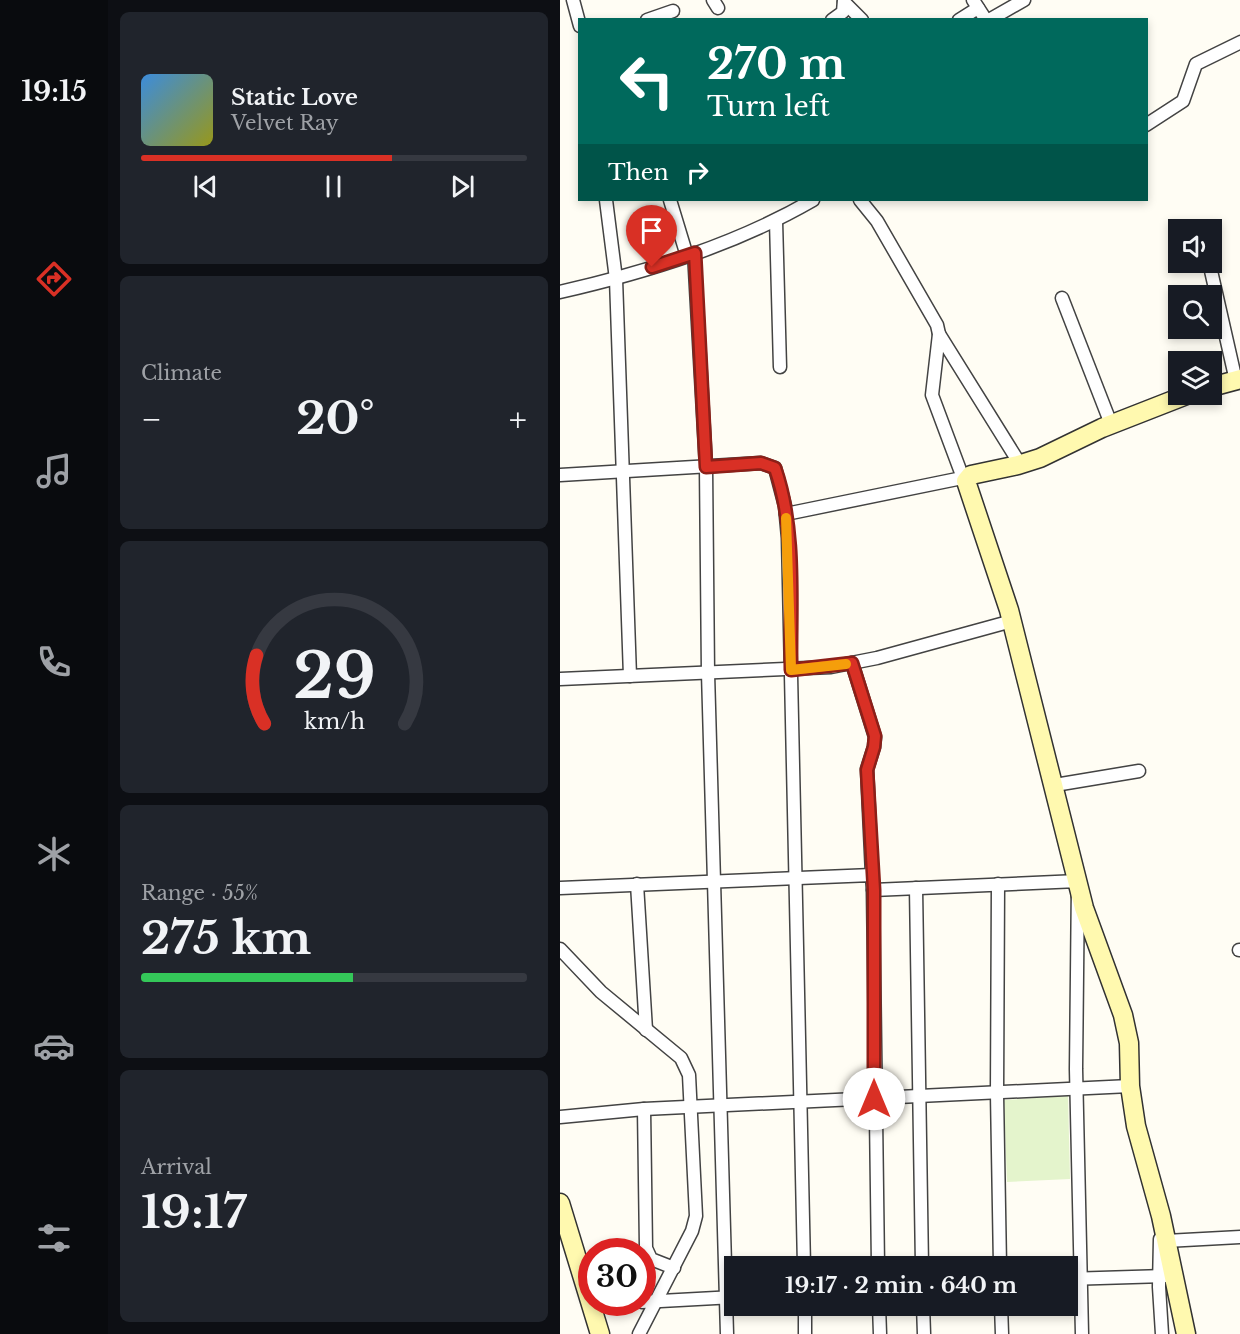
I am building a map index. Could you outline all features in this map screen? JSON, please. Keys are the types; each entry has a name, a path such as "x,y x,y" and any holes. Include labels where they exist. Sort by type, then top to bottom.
{"street":[{"path":"573,0 578,19"},
{"path":"992,18 1024,0"},
{"path":"835,18 843,12 844,1"},
{"path":"844,1 861,18"},
{"path":"961,18 975,4 986,18"},
{"path":"653,18 673,11"},
{"path":"1148,124 1183,101 1196,64 1241,42"},
{"path":"606,201 616,279 630,676"},
{"path":"670,201 691,254 706,467 708,673 728,1256"},
{"path":"560,292 616,279 691,254 776,221 811,201"},
{"path":"861,201 877,221 933,316 939,334 1020,465"},
{"path":"776,221 780,367"},
{"path":"1212,273 1238,380 1222,384"},
{"path":"1062,298 1111,424"},
{"path":"939,334 932,395 965,477 1012,621 1055,785 1084,908 1123,1015 1129,1042 1130,1086 1136,1126 1166,1241 1162,1334"},
{"path":"786,514 1020,465 1111,424 1168,402"},
{"path":"560,475 761,463 772,465 779,479 786,514 791,670 804,1256"},
{"path":"560,679 791,670 852,663 1012,621"},
{"path":"852,663 875,736 867,770 874,890 874,1099 878,1256"},
{"path":"1055,785 1139,771"},
{"path":"560,888 872,875"},
{"path":"874,890 1078,881"},
{"path":"1073,1256 1078,881"},
{"path":"637,884 646,1030"},
{"path":"998,884 996,1094 1000,1256"},
{"path":"916,888 917,1098 922,1256"},
{"path":"560,949 601,992 681,1058 686,1066 692,1108 696,1216 692,1231 646,1328 639,1334"},
{"path":"560,1118 644,1109 799,1104 1130,1086"},
{"path":"644,1109 646,1248 651,1259 674,1268"},
{"path":"560,1203 578,1262"},
{"path":"1161,1216 1166,1276 1186,1334"},
{"path":"1166,1241 1241,1237"},
{"path":"1078,1279 1166,1276"},
{"path":"658,1301 724,1297"},
{"path":"1078,1310 1082,1334"},
{"path":"595,1316 600,1334"},
{"path":"727,1334 728,1316"},
{"path":"805,1316 805,1334"},
{"path":"879,1316 880,1334"},
{"path":"923,1316 924,1334"},
{"path":"1001,1316 1002,1334"}],"green space":[{"path":"1068,1096 1070,1179 1007,1182 1004,1100"}],"slow traffic":[{"path":"786,518 791,670 846,664"}],"route":[{"path":"652,267 695,253 706,467 761,463 772,465 779,479 785,506 788,538 791,670 852,663 875,736 867,770 874,890 874,1099"}]}
